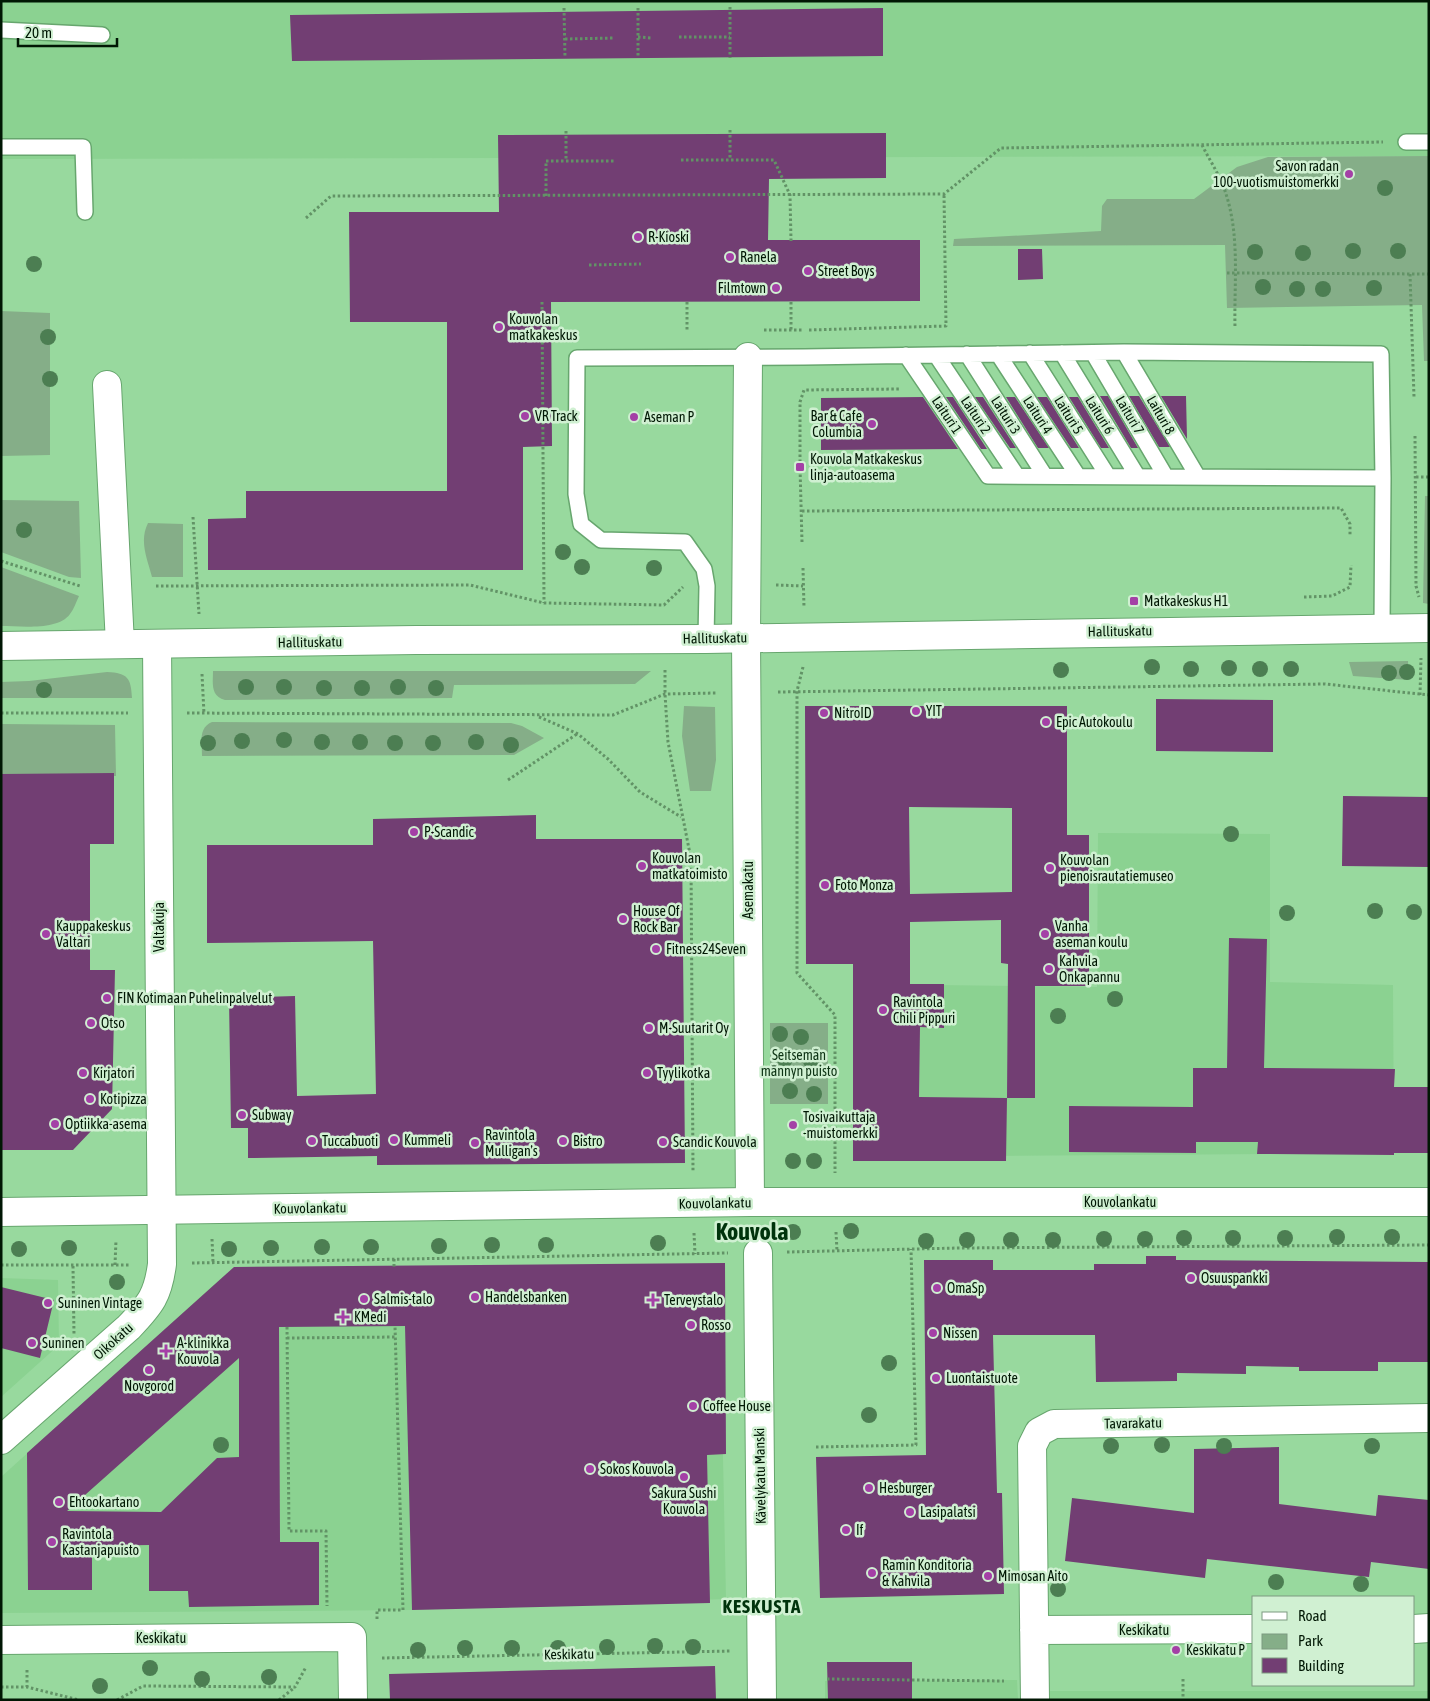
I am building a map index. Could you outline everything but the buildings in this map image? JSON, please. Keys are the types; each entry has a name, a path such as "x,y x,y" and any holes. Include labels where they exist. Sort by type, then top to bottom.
{"street":[{"name":"Asemakatu","path":"748,357 746,638 750,1202"},
{"path":"107,385 120,644"},
{"name":"Hallituskatu","path":"1,646 706,639 1425,628"},
{"name":"Valtakuja","path":"157,644 161,1210"},
{"name":"Kouvolankatu","path":"1,1212 750,1202 1429,1202"},
{"name":"Oikokatu","path":"1,1440 129,1327 155,1296 160,1283 162,1264 161,1210"},
{"name":"Kävelykatu Manski","path":"758,1252 762,1700"},
{"name":"Tavarakatu","path":"1035,1700 1032,1446 1039,1432 1054,1424 1429,1418"},
{"path":"1415,1628 1429,1628"},
{"name":"Keskikatu","path":"1034,1630 1252,1629"},
{"name":"Keskikatu","path":"1,1640 352,1637 353,1700"}],"lane":[{"path":"1,30 102,35"},
{"path":"1406,142 1429,142"},
{"path":"1,147 83,147 85,212"},
{"path":"706,639 707,586 704,569 685,542 601,540 581,524 576,494 577,358 1124,352 1381,354 1383,478 1382,628"},
{"name":"Laituri 8","path":"1124,352 1198,477"},
{"name":"Laituri 5","path":"1030,353 1108,476"},
{"name":"Laituri 6","path":"1062,353 1138,477"},
{"name":"Laituri 7","path":"1093,353 1166,477"},
{"name":"Laituri 3","path":"967,354 1045,476"},
{"name":"Laituri 4","path":"998,354 1078,476"},
{"name":"Laituri 1","path":"906,355 988,476 1017,476"},
{"name":"Laituri 2","path":"936,355 1017,476"},
{"path":"1017,476 1383,478"}],"path":[{"path":"564,8 565,58"},
{"path":"638,8 638,58"},
{"path":"730,8 730,58"},
{"path":"679,37 730,37"},
{"path":"565,38 615,38"},
{"path":"638,38 652,38"},
{"path":"566,130 566,161"},
{"path":"730,130 730,160"},
{"path":"306,218 331,196 944,194 1001,148 1406,142"},
{"path":"1202,145 1225,191 1234,228 1235,353"},
{"path":"680,160 774,160 790,195 791,240"},
{"path":"546,196 546,161 616,161"},
{"path":"791,302 791,330 946,326 944,194"},
{"path":"589,265 641,264"},
{"path":"1227,273 1429,274"},
{"path":"1410,274 1414,397"},
{"path":"542,302 544,603"},
{"path":"687,302 687,331"},
{"path":"542,332 551,332"},
{"path":"802,542 800,402 804,390 909,389"},
{"path":"1415,436 1416,586 1425,628 1420,695"},
{"path":"1416,477 1429,477"},
{"path":"994,502 999,510"},
{"path":"802,511 1341,508 1350,524 1350,536"},
{"path":"193,517 199,618"},
{"path":"1,561 80,586"},
{"path":"1350,587 1351,564"},
{"path":"803,568 804,606"},
{"path":"156,586 470,585 544,603 664,605 684,586"},
{"path":"803,669 797,691 797,973 835,1015 835,1167"},
{"path":"202,671 204,714"},
{"path":"665,671 668,742 691,859 693,1170"},
{"path":"772,692 1325,684 1429,695"},
{"path":"192,713 613,715 665,694 705,693"},
{"path":"1,713 128,713"},
{"path":"536,715 578,734 608,759 640,792 682,818"},
{"path":"508,780 578,734"},
{"path":"115,1265 116,1232"},
{"path":"212,1234 212,1262"},
{"path":"201,1263 911,1249 1429,1245"},
{"path":"816,1447 916,1445 911,1249"},
{"path":"394,1259 394,1267"},
{"path":"287,1267 288,1261"},
{"path":"1,1265 135,1265"},
{"path":"73,1266 74,1341"},
{"path":"377,1626 377,1610 403,1610 395,1326"},
{"path":"287,1327 290,1531 326,1531 327,1608"},
{"path":"287,1338 396,1337"},
{"name":"Keskikatu","path":"377,1659 702,1651 762,1652"},
{"path":"279,1700 295,1687 309,1662"},
{"path":"26,1668 26,1687"},
{"path":"828,1679 1009,1681"},
{"path":"1183,1679 1183,1700"},
{"path":"117,1700 143,1686 295,1687"},
{"path":"1,1687 26,1687 79,1700"},
{"path":"127,1695 130,1700"}],"shaded area":[{"path":"1,1 1429,1 1429,156 1,159"},
{"path":"1098,833 1270,834 1270,982 1393,985 1394,1153 853,1157 853,984 1097,987"},
{"path":"719,1266 726,1599 412,1610 1,1613 1,1477 227,1273"},
{"path":"1,1278 58,1280 59,1345 1,1397"},
{"path":"1017,1680 1018,1700 825,1700 825,1681"},
{"path":"1050,1691 1429,1691 1429,1700 1050,1700"}],"green space":[{"path":"1429,156 1429,361 1424,361 1422,305 1227,308 1225,245 953,246 954,239 1101,231 1102,206 1107,199 1194,199 1237,167 1268,157"},
{"path":"1,311 50,313 50,455 1,456"},
{"path":"1425,496 1429,496 1429,604 1423,603"},
{"path":"1,500 79,501 81,578 69,577 1,552"},
{"path":"148,523 183,524 183,577 152,577 144,543 145,530"},
{"path":"1,567 79,596 71,612 57,623 48,625 28,627 1,626"},
{"path":"1408,661 1409,680 1353,676 1349,662"},
{"path":"213,671 651,671 635,684 454,685 452,698 225,700 217,695 213,688"},
{"path":"107,672 124,675 127,678 131,686 132,698 1,698 1,682 29,681"},
{"path":"684,706 715,707 716,760 711,791 690,791 682,736"},
{"path":"212,722 511,723 522,726 544,738 514,755 202,756 201,741 203,732"},
{"path":"1,724 115,725 116,776 1,776"},
{"name":"Seitsemän männyn puisto","path":"770,1023 828,1023 828,1104 770,1104"}],"place":[{"name":"Savon radan 100-vuotismuistomerkki","path":"1349,174"},
{"name":"R-Kioski","path":"638,237"},
{"name":"Ranela","path":"730,257"},
{"name":"Street Boys","path":"808,271"},
{"name":"Filmtown","path":"776,288"},
{"name":"Kouvolan matkakeskus","path":"499,327"},
{"name":"VR Track","path":"525,416"},
{"name":"Aseman P","path":"634,417"},
{"name":"Bar & Cafe Columbia","path":"872,424"},
{"name":"Kouvola Matkakeskus linja-autoasema","path":"800,467"},
{"name":"Matkakeskus H1","path":"1134,601"},
{"name":"YIT","path":"916,711"},
{"name":"NitroID","path":"824,713"},
{"name":"Epic Autokoulu","path":"1046,722"},
{"name":"P-Scandic","path":"414,832"},
{"name":"Kouvolan matkatoimisto","path":"642,866"},
{"name":"Kouvolan pienoisrautatiemuseo","path":"1050,868"},
{"name":"Foto Monza","path":"825,885"},
{"name":"House Of Rock Bar","path":"623,919"},
{"name":"Kauppakeskus Valtari","path":"46,934"},
{"name":"Vanha aseman koulu","path":"1045,934"},
{"name":"Fitness24Seven","path":"656,949"},
{"name":"Kahvila Onkapannu","path":"1049,969"},
{"name":"FIN Kotimaan Puhelinpalvelut","path":"107,998"},
{"name":"Ravintola Chili Pippuri","path":"883,1010"},
{"name":"Otso","path":"91,1023"},
{"name":"M-Suutarit Oy","path":"649,1028"},
{"name":"Kirjatori","path":"83,1073"},
{"name":"Tyylikotka","path":"647,1073"},
{"name":"Kotipizza","path":"90,1099"},
{"name":"Subway","path":"242,1115"},
{"name":"Optiikka-asema","path":"55,1124"},
{"name":"Tosivaikuttaja -muistomerkki","path":"793,1125"},
{"name":"Kummeli","path":"394,1140"},
{"name":"Tuccabuoti","path":"312,1141"},
{"name":"Bistro","path":"563,1141"},
{"name":"Scandic Kouvola","path":"663,1142"},
{"name":"Ravintola Mulligan's","path":"475,1143"},
{"name":"Osuuspankki","path":"1191,1278"},
{"name":"OmaSp","path":"937,1288"},
{"name":"Handelsbanken","path":"475,1297"},
{"name":"Salmis-talo","path":"364,1299"},
{"name":"Terveystalo","path":"653,1300"},
{"name":"Suninen Vintage","path":"48,1303"},
{"name":"KMedi","path":"343,1317"},
{"name":"Rosso","path":"691,1325"},
{"name":"Nissen","path":"933,1333"},
{"name":"Suninen","path":"32,1343"},
{"name":"A-klinikka Kouvola","path":"166,1351"},
{"name":"Novgorod","path":"149,1370"},
{"name":"Luontaistuote","path":"936,1378"},
{"name":"Coffee House","path":"693,1406"},
{"name":"Sokos Kouvola","path":"590,1469"},
{"name":"Sakura Sushi Kouvola","path":"684,1477"},
{"name":"Hesburger","path":"869,1488"},
{"name":"Ehtookartano","path":"59,1502"},
{"name":"Lasipalatsi","path":"910,1512"},
{"name":"If","path":"846,1530"},
{"name":"Ravintola Kastanjapuisto","path":"52,1542"},
{"name":"Ramin Konditoria & Kahvila","path":"872,1573"},
{"name":"Mimosan Aito","path":"988,1576"},
{"name":"Keskikatu P","path":"1176,1650"}],"district":[{"name":"Kouvola","path":"752,1231"},
{"name":"KESKUSTA","path":"762,1606"}]}
